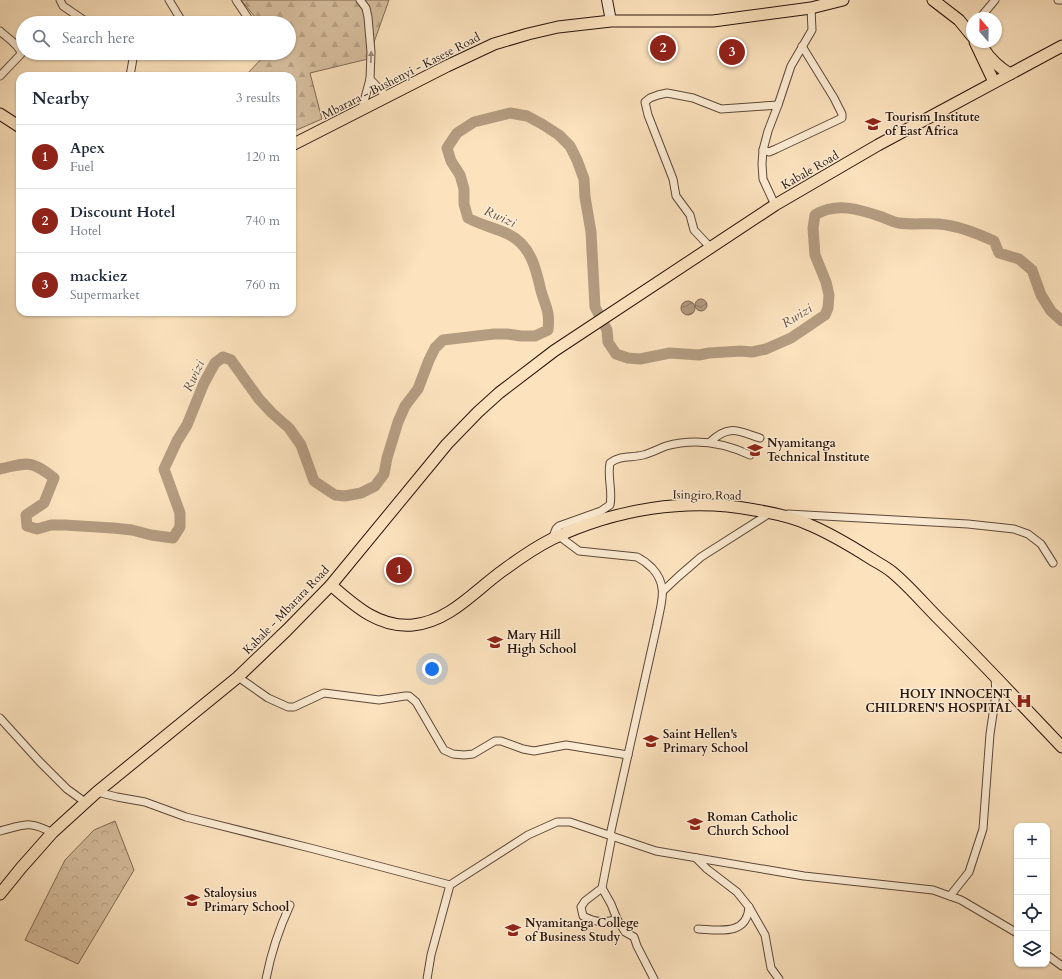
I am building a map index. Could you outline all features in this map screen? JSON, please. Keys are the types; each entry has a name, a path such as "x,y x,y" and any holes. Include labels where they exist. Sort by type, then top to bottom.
{"main road":[{"path":"932,0 966,26"},
{"path":"938,0 954,11 966,23"},
{"name":"Mbarara - Bushenyi - Kasese Road","path":"296,143 447,66 494,44 528,34 558,27 611,21 713,21 811,8 838,1"},
{"name":"Kabale Road","path":"581,333 775,205 878,145 1062,46"},
{"path":"978,48 994,82"},
{"path":"984,48 991,59 1010,74"},
{"path":"978,91 984,78 984,61"},
{"path":"0,114 16,124"},
{"name":"Kabale - Mbarara Road","path":"0,894 52,833 85,802 238,678 287,630 330,585 447,444 478,412 522,374 581,333"},
{"name":"Isingiro Road","path":"330,585 371,617 396,625 415,625 432,620 452,610 500,572 529,552 555,538 589,524 618,515 652,508 686,505 731,506 769,513 808,524 846,544 891,571 1062,747"}],"street":[{"path":"60,0 63,6 76,16"},
{"path":"169,0 179,16"},
{"path":"236,0 247,16"},
{"path":"360,0 366,8 371,52 370,79 362,109"},
{"path":"607,0 611,21"},
{"path":"985,12 995,0"},
{"path":"775,205 763,179 763,150 768,131 791,66 812,30 811,8"},
{"path":"0,31 16,45"},
{"path":"763,150 769,152 842,118 842,114 834,98 802,46"},
{"path":"0,76 16,59"},
{"path":"131,72 133,60"},
{"path":"370,79 388,97"},
{"path":"710,247 694,230 690,215 676,196 673,179 648,115 645,102 650,98 667,93 693,98 721,109 778,105"},
{"path":"710,442 724,431 733,429 760,438"},
{"path":"654,979 634,937 625,932 602,888 611,835 657,625 663,591 659,575 642,559 637,557 579,551 555,538 556,529 559,526 601,511 610,505 610,463 620,457 642,455 666,446 691,441 710,442 736,448 750,455"},
{"path":"663,591 701,557 769,513 954,523 1014,529 1028,534 1041,544 1054,563"},
{"path":"950,896 969,872 983,829 990,734 996,694 995,677"},
{"path":"238,678 268,698 288,707 294,707 324,693 378,700 409,696 416,702 444,750 453,754 473,754 495,741 501,741 523,749 534,751 566,745 628,755"},
{"path":"0,718 39,761 67,788 85,802"},
{"path":"97,792 145,802 186,817 450,885"},
{"path":"427,979 431,955 450,885 528,835 557,822 570,822 656,851 804,876 933,890 961,900 1014,931"},
{"path":"0,831 32,824 42,827 52,833"},
{"path":"696,858 737,892 749,907 765,935 771,968 779,979"},
{"path":"602,888 580,907 583,916 590,920 602,922 617,919"},
{"path":"266,979 271,955 282,922 290,905"},
{"path":"698,929 730,930 738,927 749,913 749,907"},
{"path":"1050,957 1062,966"}],"green space":[{"path":"241,0 389,0 368,59 310,73 322,119 296,130 296,72 249,72 260,60 296,60 296,16 254,16"},
{"path":"115,821 134,870 78,964 25,940 65,860 94,830"}],"water":[{"path":"699,299 703,299 707,305 703,311 699,311 695,307 695,303"},
{"path":"688,301 693,303 695,308 693,313 688,315 683,313 681,308 683,303"}],"waterway":[{"name":"Rwizi","path":"0,469 28,464 39,468 54,478 44,503 26,515 27,526 37,529 51,525 113,528 173,538 180,527 180,513 164,469 177,441 187,425 204,383 215,363 223,357 231,360 259,399 289,428 301,445 314,481 335,495 345,496 361,493 375,486 384,474 387,458 398,422 405,406 418,389 435,348 443,340 494,334 535,336 548,330 547,310 531,258 522,244 516,239 508,234 468,218 464,204 464,189 460,175 451,161 447,148 457,133 474,122 510,113 527,116 559,135 570,146 577,160 584,179 585,197 591,232 595,307 607,330 608,342 616,354 628,358 640,359 670,353 699,355 741,351 752,352 766,349 791,338 825,315 828,308 829,295 826,282 815,255 813,228 815,215 823,211 839,208 865,211 899,223 954,226 994,241 999,253 1019,259 1032,270 1041,295 1051,311 1062,321"}],"place":[{"name":"Discount Hotel","path":"663,48"},
{"name":"mackiez","path":"732,52"},
{"name":"Tourism Institute of East Africa","path":"873,124"},
{"name":"Nyamitanga Technical Institute","path":"755,450"},
{"name":"Apex","path":"399,570"},
{"name":"Mary Hill High School","path":"495,642"},
{"name":"HOLY INNOCENT CHILDREN'S HOSPITAL","path":"1024,701"},
{"name":"Saint Hellen's Primary School","path":"651,741"},
{"name":"Roman Catholic Church School","path":"695,824"},
{"name":"Staloysius Primary School","path":"192,900"},
{"name":"Nyamitanga College of Business Study","path":"513,930"}]}
